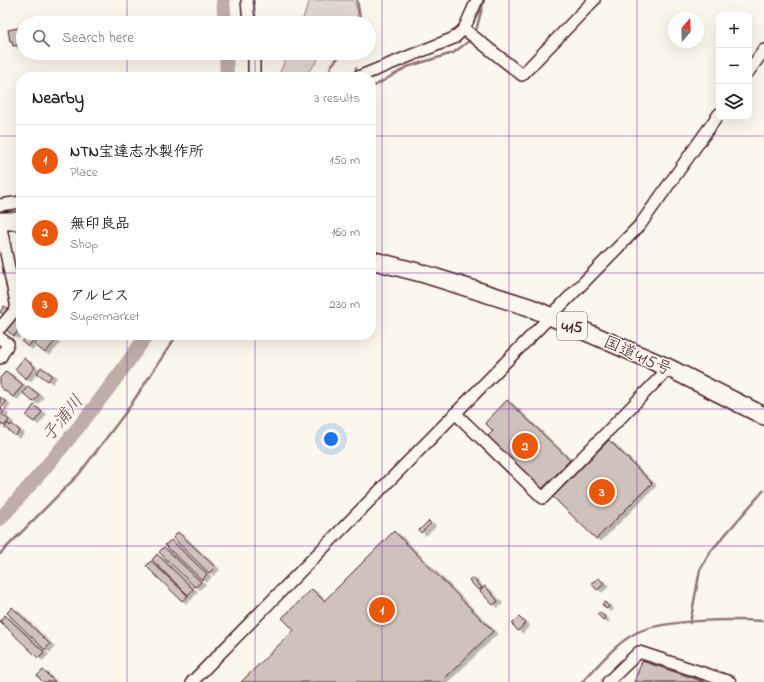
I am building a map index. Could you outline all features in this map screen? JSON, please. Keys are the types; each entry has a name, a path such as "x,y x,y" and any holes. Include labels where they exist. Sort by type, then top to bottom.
{"highway":[{"path":"0,222 16,221"},
{"name":"国道415号","path":"376,261 421,273 529,307 669,368 764,416"}],"street":[{"path":"247,0 249,16"},
{"path":"371,72 454,38 464,29 477,0"},
{"path":"464,29 522,75 594,0"},
{"path":"752,67 764,50"},
{"path":"254,60 254,72"},
{"path":"192,682 640,225 716,118"},
{"path":"0,204 16,202"},
{"path":"0,222 3,250 16,295"},
{"path":"0,328 16,309"},
{"path":"0,338 8,344 0,358"},
{"path":"455,413 543,498 669,368"},
{"path":"608,682 639,652 730,682"}],"shaded area":[{"path":"310,0 354,0 358,12 357,16 304,16"},
{"path":"285,60 317,60 308,72 280,72"}],"building":[{"path":"16,28 16,45 13,46 12,41 10,41 8,30"},
{"path":"4,306 10,310 5,316 0,312"},
{"path":"16,317 16,333 14,336 6,330"},
{"path":"23,340 33,340 28,347 22,342"},
{"path":"37,340 55,341 45,353 34,344"},
{"path":"24,358 35,367 26,379 15,369"},
{"path":"41,367 52,375 48,381 37,373"},
{"path":"6,371 23,385 13,397 0,387 0,378"},
{"path":"28,386 39,395 33,402 23,393"},
{"path":"0,397 6,402 1,408 0,407"},
{"path":"507,400 570,460 542,489 487,437 493,431 485,423"},
{"path":"34,405 42,412 34,422 26,416"},
{"path":"0,408 4,412 2,414 9,420 4,426 2,424 0,427"},
{"path":"8,423 10,426 12,424 20,431 15,436 5,427"},
{"path":"609,440 652,483 596,539 553,497"},
{"path":"429,521 431,524 421,533 419,530"},
{"path":"394,531 493,631 441,682 241,682 294,630 282,618 312,589 324,601"},
{"path":"178,532 215,567 209,573 173,538"},
{"path":"171,540 207,574 202,580 165,545"},
{"path":"164,547 201,582 195,587 159,552"},
{"path":"157,554 193,589 188,595 152,560"},
{"path":"151,561 188,596 182,601 146,566"},
{"path":"472,577 482,588 478,590 469,580"},
{"path":"599,578 604,584 597,590 591,583"},
{"path":"485,586 498,601 493,605 480,591"},
{"path":"605,602 609,607 606,609 602,604"},
{"path":"12,607 50,644 45,650 7,613"},
{"path":"600,612 605,618 603,620 597,614"},
{"path":"5,615 44,652 38,658 0,621"},
{"path":"519,617 525,623 518,631 512,624"},
{"path":"642,661 705,682 634,682"},
{"path":"43,670 55,682 43,682 37,676"}],"waterway":[{"name":"子浦川","path":"223,0 224,16"},
{"path":"357,0 360,16"},
{"path":"476,31 484,0"},
{"path":"376,85 407,67 453,53 469,41"},
{"name":"子浦川","path":"226,60 227,72"},
{"path":"330,72 331,66 336,60"},
{"path":"355,72 356,68"},
{"name":"子浦川","path":"0,519 76,430 143,340"},
{"path":"0,554 79,474 126,412 174,340"},
{"path":"690,623 700,570 711,551 764,490"},
{"path":"582,682 606,656 620,644 634,634 646,629 661,625 697,621 764,621"}],"place":[{"name":"無印良品","path":"525,446"},
{"name":"アルビス","path":"602,492"},
{"name":"NTN宝達志水製作所","path":"382,610"}]}
